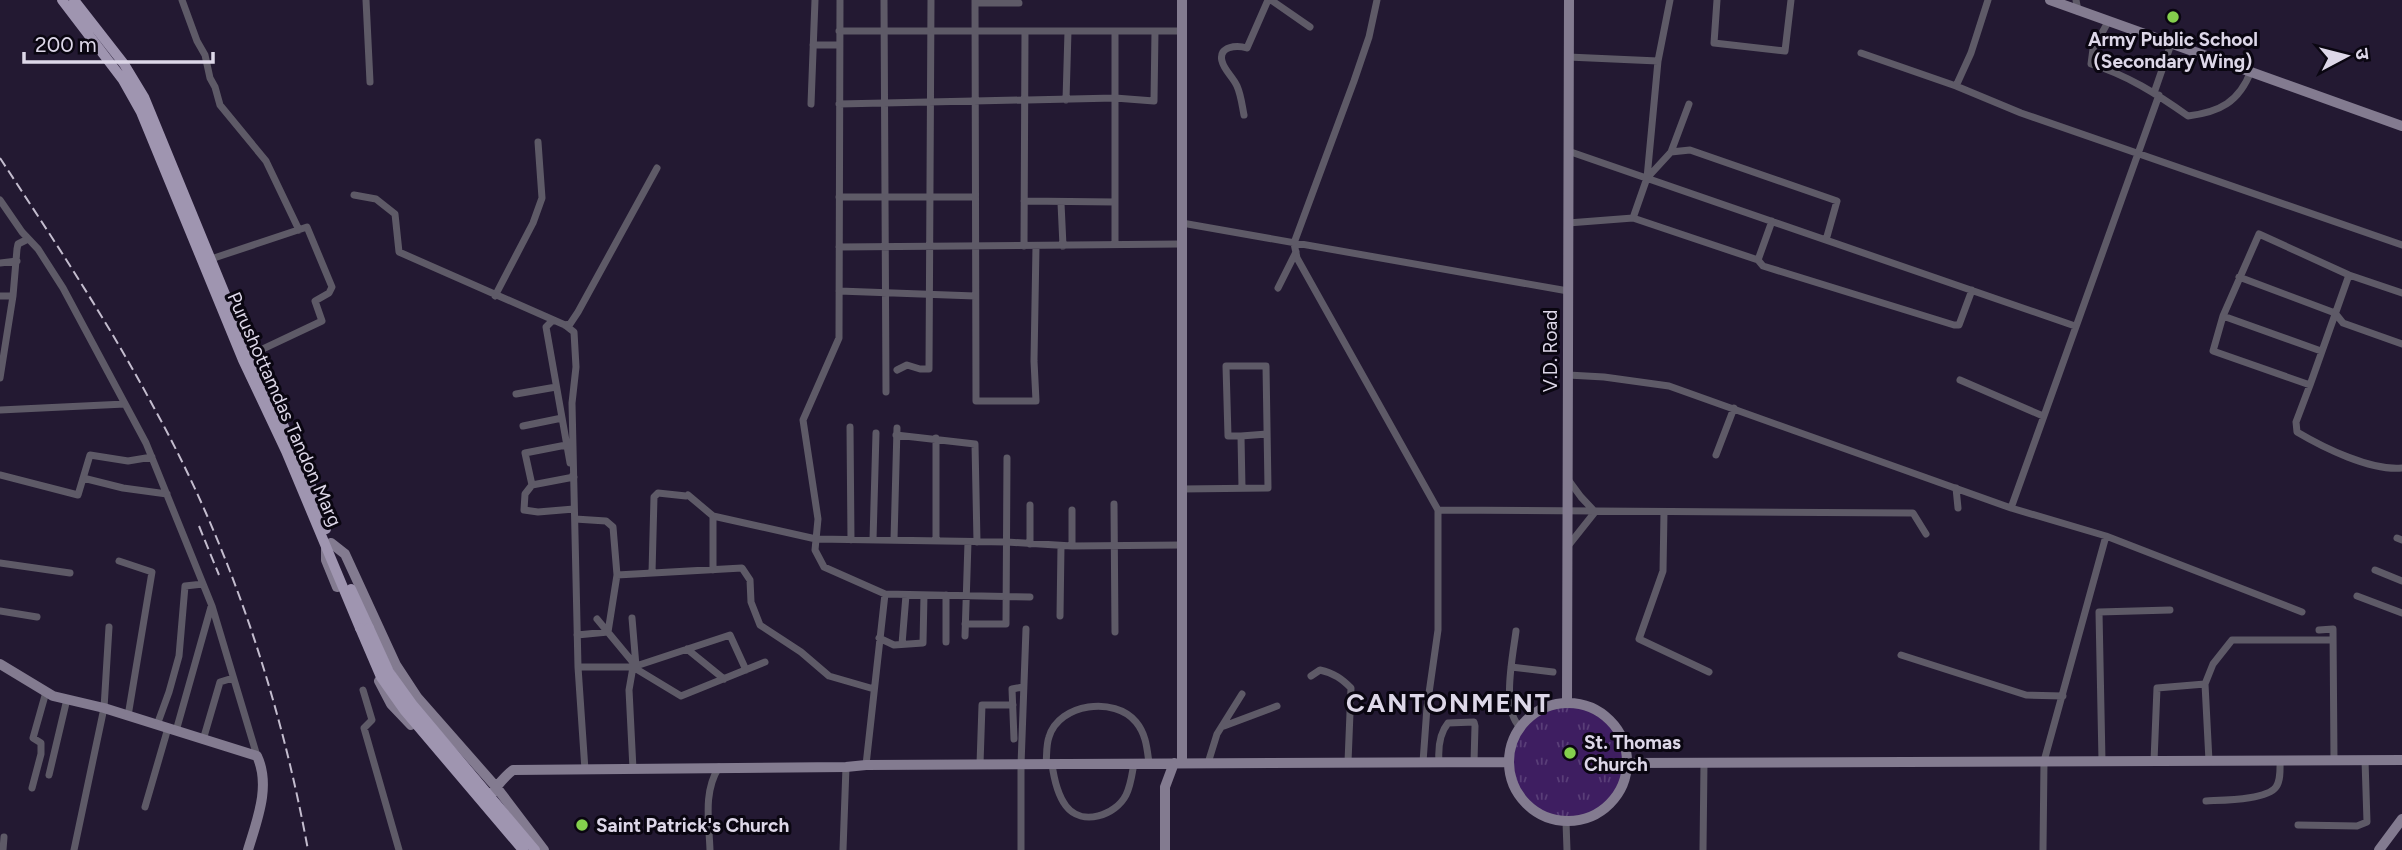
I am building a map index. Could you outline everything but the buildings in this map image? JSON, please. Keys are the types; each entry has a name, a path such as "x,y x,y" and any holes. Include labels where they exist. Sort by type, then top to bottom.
{"main road":[{"name":"Purushottamdas Tandon Marg","path":"62,0 123,80 141,111 243,360 329,546"},
{"path":"74,0 140,89 166,146 250,355 309,480 329,546 365,628 389,672 412,704 535,850"},
{"path":"365,628 380,677 405,711 521,850"}],"street":[{"path":"182,0 205,55 220,105 266,161 299,230"},
{"path":"366,0 370,82"},
{"path":"811,104 815,0"},
{"path":"840,0 839,338 803,420 818,519 815,550 824,566 885,594 1030,597"},
{"path":"884,0 886,392"},
{"path":"897,370 907,365 929,369 931,0"},
{"path":"1165,850 1165,787 1178,763 1182,545 1182,0"},
{"path":"1244,114 1237,85 1222,62 1223,51 1234,46 1247,48 1270,0 1310,27"},
{"path":"1377,0 1369,37 1354,81 1294,243 1297,258 1438,510 1438,630 1427,707 1423,762"},
{"name":"V.D. Road","path":"1567,703 1569,0"},
{"path":"1633,218 1647,178 1658,61 1670,0"},
{"path":"1717,0 1714,43 1785,51 1791,0"},
{"path":"1956,86 1971,54 1988,0"},
{"path":"2050,0 2077,5 2108,22 2402,126"},
{"path":"1018,3 975,1 976,401 1035,401 1036,246"},
{"path":"2108,22 2093,49 2091,64 2123,76 2188,116 2208,114 2232,102 2245,88 2251,71"},
{"path":"839,31 1182,32"},
{"path":"1024,246 1025,31"},
{"path":"1066,100 1068,31"},
{"path":"839,104 1115,98 1153,101 1155,31"},
{"path":"1115,32 1115,244"},
{"path":"2011,508 2138,152 2171,44"},
{"path":"813,45 839,45"},
{"path":"1861,53 1956,86 2021,113 2402,245"},
{"path":"1569,57 1658,61"},
{"path":"1647,178 1671,152 1689,104"},
{"path":"495,296 533,223 542,198 538,142"},
{"path":"1671,152 1690,150 1837,201 1826,240"},
{"path":"1568,151 2075,326"},
{"path":"565,326 570,324 578,312 657,168"},
{"path":"354,195 376,199 395,214 399,253 574,332 576,367 572,402 577,635 585,770"},
{"path":"839,197 975,197"},
{"path":"0,200 38,249 63,288 125,404 152,457 212,606 260,763 264,787 248,850"},
{"path":"1024,201 1115,202"},
{"path":"1061,202 1063,246"},
{"path":"1568,223 1633,218 1758,260 1763,266 1954,326 1959,325 1972,290"},
{"path":"1758,260 1772,221"},
{"path":"1182,223 1568,291"},
{"path":"211,259 307,228 332,287 329,293 315,301 322,321 250,355"},
{"path":"2310,385 2213,351 2223,316 2259,234 2349,275 2402,293"},
{"path":"0,372 4,331 13,296 18,244 28,239"},
{"path":"839,247 1181,244"},
{"path":"1278,288 1296,252"},
{"path":"0,263 17,261"},
{"path":"2349,275 2296,422 2297,432 2336,451 2388,469 2402,468"},
{"path":"2239,276 2335,313 2343,323 2402,344"},
{"path":"839,291 975,296"},
{"path":"0,296 13,296"},
{"path":"2223,316 2321,351"},
{"path":"552,320 546,327 574,477"},
{"path":"1182,489 1268,488 1266,366 1226,366 1228,436 1267,434"},
{"path":"1568,375 1669,386 2011,508 2106,536 2302,612"},
{"path":"1960,380 2043,416"},
{"path":"516,394 556,387"},
{"path":"0,410 125,404"},
{"path":"1716,455 1734,408"},
{"path":"523,426 562,418"},
{"path":"850,427 851,540"},
{"path":"894,541 897,432 975,444 977,542"},
{"path":"873,540 876,433"},
{"path":"1241,436 1242,488"},
{"path":"936,438 936,541"},
{"path":"532,485 525,453 566,445"},
{"path":"0,475 78,495 89,454 128,461 152,457"},
{"path":"965,624 1006,624 1007,458"},
{"path":"574,477 532,485 525,494 524,510 538,512 575,509"},
{"path":"83,478 123,488 167,494"},
{"path":"1567,478 1595,512"},
{"path":"1956,488 1958,508"},
{"path":"652,573 654,497 658,493 687,496 713,516 816,539 1007,542 1072,546 1182,545"},
{"path":"1114,504 1115,632"},
{"path":"1030,505 1030,544"},
{"path":"1072,510 1072,546"},
{"path":"1438,510 1913,513 1926,534"},
{"path":"1567,547 1595,512"},
{"path":"1664,512 1663,570 1639,639 1709,672"},
{"path":"713,516 713,570"},
{"path":"575,519 606,521 613,527 617,575 608,632"},
{"path":"2043,850 2044,761 2106,536"},
{"path":"965,636 968,541"},
{"path":"1060,616 1061,545"},
{"name":"Purushottamdas Tandon Marg","path":"521,850 482,803 391,704 328,567 326,560 329,546 345,554 396,665 417,697 498,788 544,850"},
{"path":"118,561 152,572 128,716"},
{"path":"0,563 70,573"},
{"path":"617,575 742,568 750,580 751,602 760,625 801,652 829,676 874,690"},
{"path":"2375,570 2402,580"},
{"path":"157,725 179,656 185,586 203,584"},
{"path":"866,765 885,594"},
{"path":"902,644 906,595"},
{"path":"879,638 894,645 923,643 924,595"},
{"path":"946,596 946,642"},
{"path":"2357,596 2402,613"},
{"path":"145,807 212,606"},
{"path":"2102,761 2099,612 2170,610"},
{"path":"0,611 37,617"},
{"path":"632,618 634,666 629,690 633,769"},
{"path":"597,619 634,666 681,696 765,662"},
{"path":"74,850 104,708 109,627"},
{"path":"1021,850 1026,629"},
{"path":"2319,630 2333,629 2334,760"},
{"path":"1516,631 1509,695 1514,722 1520,727"},
{"path":"577,635 608,632"},
{"path":"578,667 634,666 730,635 746,670"},
{"path":"2209,761 2206,684 2213,664 2232,639 2333,640"},
{"path":"687,649 724,679"},
{"path":"1901,655 2026,695 2062,696"},
{"path":"0,664 46,692 257,755"},
{"path":"1511,667 1553,672"},
{"path":"1311,676 1320,670 1329,672 1351,688 1348,762"},
{"path":"203,740 220,682 233,678"},
{"path":"2154,761 2158,688 2206,684"},
{"path":"1014,739 1012,689 1023,687"},
{"path":"363,690 372,720 364,728 399,850"},
{"path":"33,788 41,743 33,738 46,692"},
{"path":"1208,763 1217,734 1242,694"},
{"path":"49,775 67,699"},
{"path":"1567,703 1583,704 1597,710 1610,720 1626,747 1628,763 1624,782 1615,798 1602,811 1585,820 1566,822 1548,818 1532,810 1511,780 1510,750 1520,727 1541,709 1567,703"},
{"path":"980,764 982,705 1013,705"},
{"path":"1134,763 1127,794 1121,804 1103,815 1086,817 1073,813 1059,794 1049,764 1049,736 1071,712 1098,706 1121,710 1136,721 1146,742 1149,763"},
{"path":"1223,726 1277,706"},
{"path":"1439,762 1438,748 1444,727 1448,723 1469,722 1474,722 1475,726 1474,762"},
{"path":"2206,802 2271,792 2278,785 2280,760"},
{"path":"2298,825 2357,826 2367,822 2365,760"},
{"path":"1628,763 2402,760"},
{"path":"482,803 513,770 980,764 1509,762"},
{"path":"1703,850 1704,763"},
{"path":"710,850 709,789 710,780 719,767"},
{"path":"843,850 846,767"},
{"path":"2379,850 2402,819"},
{"path":"1566,822 1567,850"},
{"path":"3,850 4,837"}],"green space":[{"path":"1568,707 1589,711 1607,723 1619,741 1623,762 1619,783 1607,801 1589,813 1568,817 1547,813 1529,801 1517,783 1513,762 1517,741 1529,723 1547,711"}],"railway":[{"path":"0,158 117,342 180,458 205,512 228,566 267,678 283,735 308,850"},
{"path":"199,526 219,575"}],"place":[{"name":"Army Public School (Secondary Wing)","path":"2173,17"},
{"name":"St. Thomas Church","path":"1570,753"},
{"name":"Saint Patrick's Church","path":"582,825"}],"district":[{"name":"CANTONMENT","path":"1449,703"}]}
